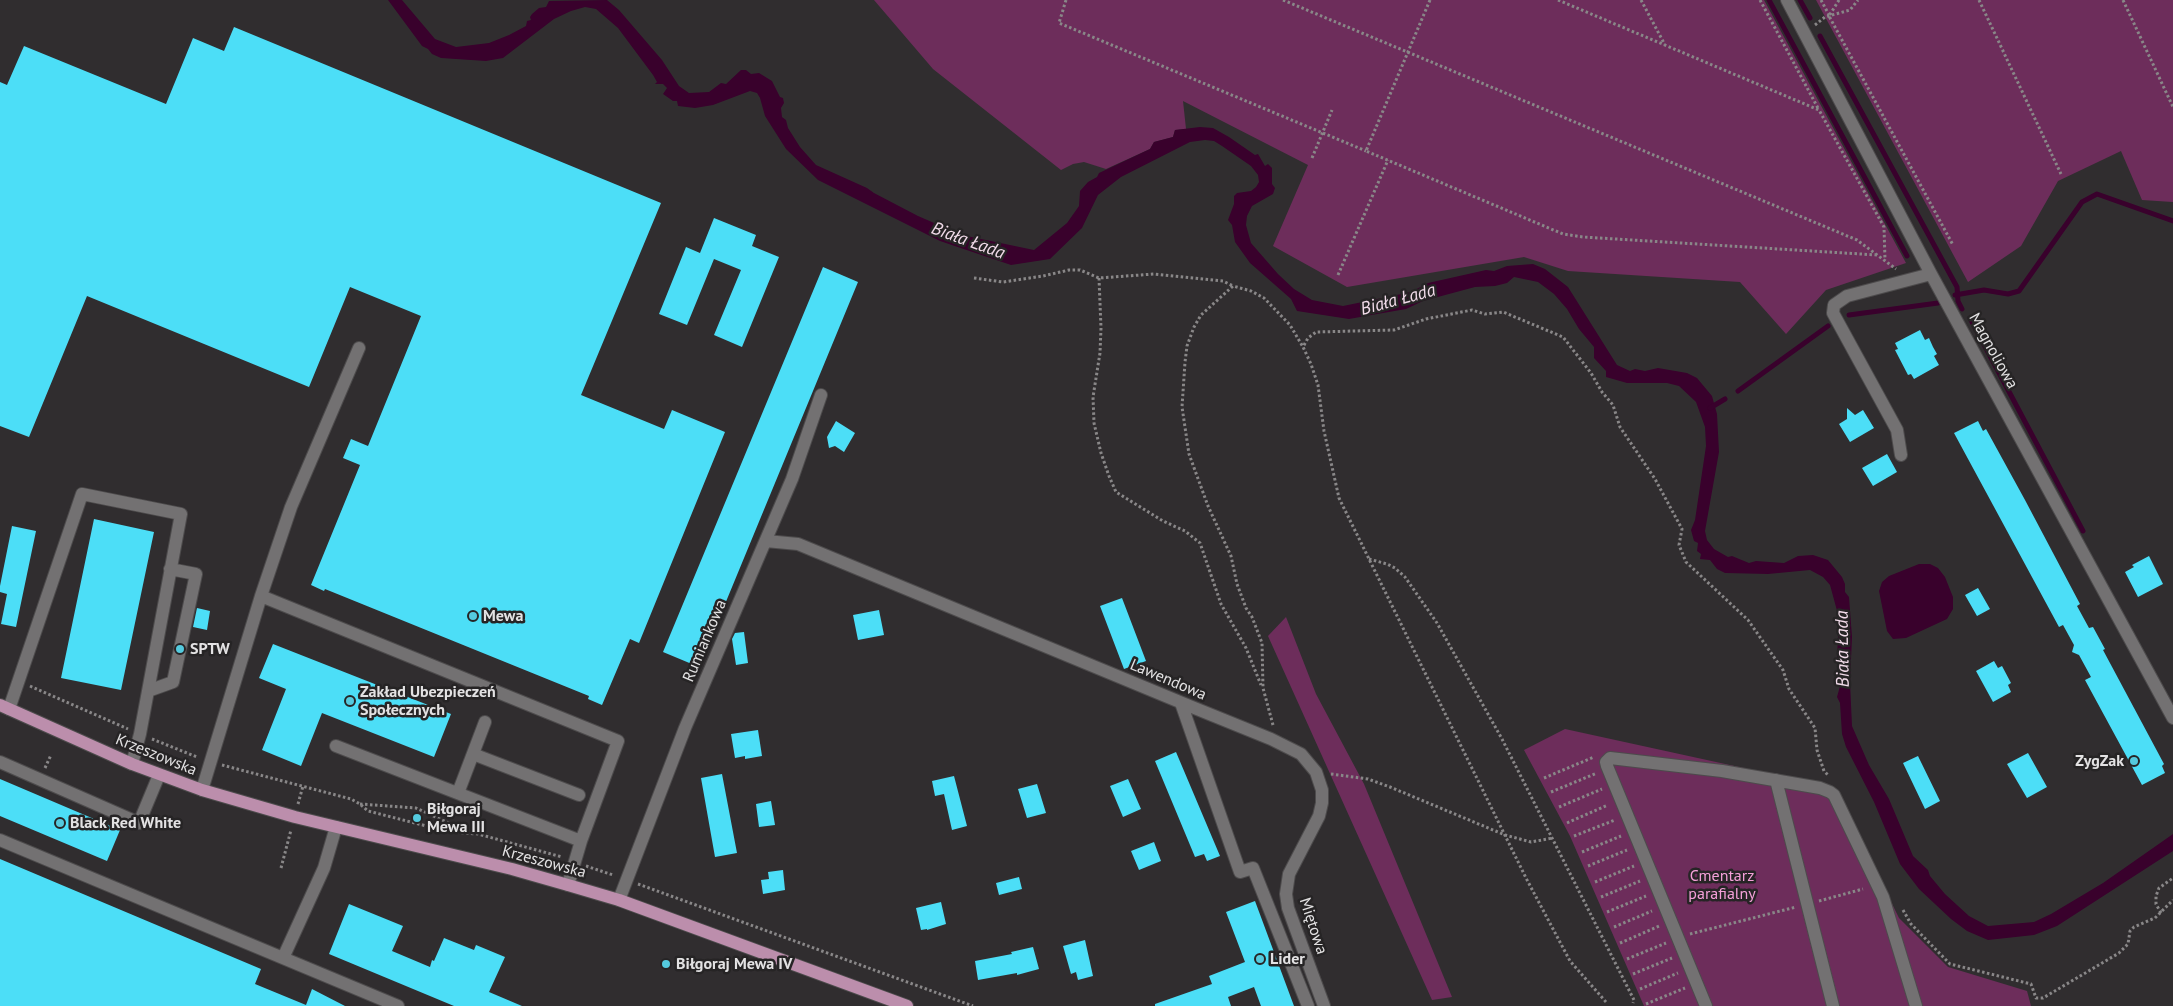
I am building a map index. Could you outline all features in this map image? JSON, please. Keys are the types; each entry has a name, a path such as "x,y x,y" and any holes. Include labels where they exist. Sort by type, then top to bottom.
{"main road":[{"name":"Krzeszowska","path":"4,707 132,764 202,790 336,827 568,884 619,900 907,1006"}],"street":[{"name":"Magnoliowa","path":"1787,0 1931,274 2173,718"},
{"path":"1901,455 1897,430 1833,313 1834,305 1847,296 1931,274"},
{"path":"202,790 261,596 291,507 359,348"},
{"name":"Rumiankowa","path":"619,900 686,728 792,478 820,395"},
{"path":"4,707 18,681 82,494 181,514 140,734 132,764"},
{"name":"Lawendowa","path":"766,541 798,544 1181,703 1271,738 1301,754 1316,772"},
{"path":"148,690 173,682 196,574 170,569"},
{"path":"261,596 618,741 581,841 568,884"},
{"path":"1181,703 1240,872 1254,868 1308,1006"},
{"path":"458,793 486,722"},
{"path":"336,746 581,841"},
{"path":"473,754 579,796"},
{"path":"0,762 139,823 159,775"},
{"path":"1706,1006 1608,764 1652,762 1776,780 1820,788 1834,795 1878,886 1916,1006"},
{"name":"Miętowa","path":"1316,772 1323,796 1321,810 1289,874 1286,894 1288,908 1324,1006"},
{"path":"1776,780 1833,1006"},
{"path":"283,958 324,868 336,827"},
{"path":"0,840 398,1006"}],"path":[{"path":"1066,0 1058,23 1564,234 1877,255"},
{"path":"1283,0 1857,240 1886,261 1884,227 1760,0"},
{"path":"1366,151 1430,0"},
{"path":"1558,0 1819,110"},
{"path":"1641,0 1666,45"},
{"path":"1821,0 1953,245"},
{"path":"1829,16 1839,0"},
{"path":"1805,33 1829,16 1850,10 1858,0"},
{"path":"1979,0 2061,174"},
{"path":"2123,0 2173,107"},
{"path":"1312,158 1332,110"},
{"path":"1338,274 1388,160"},
{"path":"974,278 1002,282 1069,270 1080,270 1099,278 1154,274 1223,281 1264,298 1290,325 1303,347 1318,384 1324,432 1339,498 1505,835 1570,961 1606,1002"},
{"path":"1099,278 1101,328 1100,354 1093,398 1094,423 1109,476 1116,492 1163,521 1185,531 1200,543 1221,604 1246,648 1263,688 1273,724 1271,738"},
{"path":"1233,286 1201,315 1194,327 1187,346 1182,407 1189,454 1198,481 1231,556 1237,584 1262,643 1263,688"},
{"path":"1303,347 1308,338 1316,332 1394,330 1426,318 1472,310 1486,314 1503,312 1563,338 1591,373 1602,392 1613,405 1620,427 1655,479 1682,529 1680,546 1686,562 1748,620 1783,670 1789,689 1816,728 1817,750 1824,771 1830,777"},
{"path":"1368,559 1387,564 1400,572 1437,623 1502,739 1634,1000 1633,1003"},
{"path":"18,681 201,759"},
{"path":"1544,778 1592,757 1608,764"},
{"path":"1551,792 1608,764"},
{"path":"221,765 303,786 360,804 416,808 469,833 565,858"},
{"path":"1316,772 1357,777 1377,782 1505,835 1531,842 1553,838"},
{"path":"1559,808 1616,784"},
{"path":"298,805 303,786"},
{"path":"1567,823 1622,799"},
{"path":"360,804 368,811 450,832 469,833"},
{"path":"1574,836 1628,814"},
{"path":"281,868 291,829"},
{"path":"1582,852 1634,830"},
{"path":"1588,866 1641,845"},
{"path":"1595,882 1647,860"},
{"path":"583,865 973,1006"},
{"path":"1601,897 1653,875"},
{"path":"2162,913 2156,904 2156,896 2159,888 2173,878"},
{"path":"1627,959 1678,937 1878,886"},
{"path":"1607,912 1659,891"},
{"path":"1902,908 1911,924 1950,964 2031,984 2036,998 2043,998 2120,953 2128,944 2130,931 2134,927 2162,913 2173,900"},
{"path":"1614,927 1665,906"},
{"path":"1620,943 1672,921"},
{"path":"1634,974 1684,952"},
{"path":"1640,989 1691,968"},
{"path":"1646,1004 1697,983"}],"green space":[{"path":"874,0 1764,0 1906,263 1826,290 1786,334 1740,282 1568,271 1524,257 1347,287 1273,246 1308,165 1183,101 1186,129 1175,130 1173,137 1154,142 1150,149 1106,169 1084,162 1073,164 1061,170 933,69"},
{"path":"1816,0 2173,0 2173,202 2142,200 2121,151 2058,181 2021,246 1968,282"},
{"path":"1286,617 1316,694 1364,784 1452,997 1432,1000 1268,636"},
{"name":"Cmentarz parafialny","path":"1565,729 1835,788 1899,918 1948,967 2027,991 2031,1006 1644,1006 1570,836 1524,750"}],"water":[{"name":"Biała Łada","path":"388,0 402,0 435,39 456,47 489,43 509,35 526,26 527,21 531,20 532,14 539,8 546,7 549,1 607,0 619,10 662,60 679,86 689,93 709,92 721,83 726,84 741,70 746,70 751,74 759,73 772,81 780,97 783,98 782,117 786,120 788,128 800,147 816,165 867,188 918,216 962,235 1034,250 1067,223 1079,206 1080,191 1088,182 1097,177 1099,173 1150,149 1154,142 1173,137 1175,130 1200,127 1213,128 1229,137 1255,155 1258,154 1265,166 1268,164 1272,168 1272,184 1275,188 1273,194 1252,206 1247,216 1246,225 1251,243 1294,289 1312,300 1343,306 1411,292 1428,283 1486,270 1494,271 1507,266 1533,264 1545,269 1568,287 1617,365 1630,371 1635,369 1645,371 1658,368 1687,373 1697,378 1712,396 1717,414 1719,452 1705,531 1707,540 1714,549 1728,557 1732,556 1749,563 1756,561 1784,563 1798,556 1813,555 1828,560 1842,577 1845,584 1845,592 1849,597 1852,637 1850,682 1852,726 1869,765 1889,799 1913,856 1928,870 1930,876 1945,894 1969,916 1988,926 2034,922 2103,883 2173,834 2173,851 2057,926 2034,935 1988,940 1967,931 1951,919 1919,889 1900,864 1874,802 1846,747 1842,734 1840,703 1837,697 1840,686 1837,658 1839,618 1830,585 1823,577 1810,570 1768,574 1725,573 1717,569 1710,560 1700,559 1701,554 1697,551 1698,543 1694,541 1691,530 1695,520 1706,446 1705,427 1696,402 1679,386 1667,383 1627,383 1606,377 1606,371 1594,358 1594,347 1579,329 1567,309 1554,294 1538,282 1514,277 1507,283 1475,287 1423,301 1406,309 1349,319 1297,311 1291,299 1250,263 1235,242 1232,225 1228,220 1234,204 1234,196 1237,193 1251,191 1256,187 1259,182 1258,175 1251,166 1222,146 1214,141 1205,140 1190,142 1121,177 1098,195 1082,228 1050,259 1011,265 940,241 818,180 786,149 765,116 757,93 750,91 713,105 695,108 678,106 677,101 673,101 663,94 667,88 663,84 655,84 657,82 653,75 618,28 596,9 585,7 554,19 503,58 486,61 441,58 432,54 422,46"},
{"path":"1919,564 1930,564 1938,568 1945,577 1953,597 1953,609 1947,619 1906,638 1893,639 1887,631 1879,591 1882,582 1889,576"}],"building":[{"path":"234,27 661,203 581,395 664,429 672,410 725,432 639,643 630,639 602,705 588,699 589,696 311,585 360,465 343,458 351,439 368,446 421,316 350,287 309,387 87,296 29,437 0,426 0,82 7,85 24,46 166,104 193,38 224,51"},
{"path":"714,218 756,235 752,246 779,257 742,347 714,335 741,270 714,259 687,325 659,314 686,247 700,253"},
{"path":"823,267 858,282 699,667 663,652"},
{"path":"1920,330 1925,340 1929,338 1937,354 1934,356 1939,365 1914,379 1911,374 1908,375 1895,350 1898,349 1895,343"},
{"path":"1847,408 1855,415 1863,410 1874,428 1850,442 1839,424 1847,419"},
{"path":"836,421 855,433 844,452 835,446 829,448 827,437"},
{"path":"1978,421 1983,431 1986,429 2025,500 2080,604 2077,606 2089,628 2093,627 2105,649 2103,650 2164,764 2162,766 2165,773 2142,785 2085,680 2091,677 2079,655 2072,652 2074,645 2063,625 2059,627 1954,433"},
{"path":"1887,454 1897,472 1873,486 1862,468"},
{"path":"94,519 154,532 121,690 61,678"},
{"path":"12,526 36,531 16,627 1,624 7,594 0,592 0,586"},
{"path":"2149,556 2163,584 2138,597 2125,572 2134,567 2132,565"},
{"path":"1978,588 1990,609 1977,616 1965,595"},
{"path":"1122,598 1146,661 1124,669 1100,606"},
{"path":"197,608 210,611 207,630 193,627"},
{"path":"879,610 884,635 858,640 853,615"},
{"path":"744,632 748,663 736,665 732,639 735,633"},
{"name":"Zakład Ubezpieczeń Społecznych","path":"273,644 451,714 434,757 322,713 301,766 262,750 286,689 259,678"},
{"path":"1994,661 1998,668 2002,666 2011,683 2008,685 2011,692 1993,702 1976,671"},
{"path":"758,730 762,756 745,759 745,756 735,758 731,734"},
{"path":"1176,752 1220,856 1207,861 1204,854 1195,857 1155,761"},
{"path":"2028,753 2047,787 2027,798 2007,764"},
{"path":"1918,756 1940,801 1925,809 1903,763"},
{"path":"722,774 737,853 715,857 701,778"},
{"path":"954,776 967,826 952,830 944,794 935,796 932,781"},
{"name":"Black Red White","path":"0,779 120,830 107,861 0,816"},
{"path":"1128,779 1141,809 1123,817 1110,786"},
{"path":"1037,784 1046,813 1027,818 1018,789"},
{"path":"771,801 775,825 759,827 756,804"},
{"path":"1154,842 1161,861 1139,870 1131,851"},
{"path":"0,859 261,969 255,984 306,1005 312,989 345,1006 0,1006"},
{"path":"783,870 785,890 763,894 761,880 769,879 768,872"},
{"path":"1019,877 1022,889 999,895 996,883"},
{"name":"Lider","path":"1255,901 1294,1006 1261,1006 1254,987 1228,997 1231,1006 1155,1006 1155,1004 1212,984 1209,976 1245,962 1226,912"},
{"path":"941,902 946,924 921,930 916,908"},
{"path":"349,904 403,926 392,951 430,967 444,938 474,950 476,945 505,957 489,992 522,1006 454,1006 329,954"},
{"path":"1085,940 1093,976 1078,980 1076,972 1071,974 1063,946"},
{"path":"1033,947 1039,969 1017,975 1017,973 978,980 975,961 1012,954 1011,952"}],"waterway":[{"path":"1769,0 1907,256"},
{"path":"1800,0 1810,18"},
{"path":"1820,36 1957,287 1958,301 1962,309"},
{"path":"1955,295 1984,290 2008,294 2019,291 2082,202 2097,194 2173,221"},
{"path":"1849,315 1938,303"},
{"path":"1971,320 2083,531"},
{"path":"1738,391 1828,326"},
{"path":"1710,408 1725,399"}],"place":[{"name":"Mewa","path":"473,616"},
{"name":"SPTW","path":"180,649"},
{"name":"Zakład Ubezpieczeń Społecznych","path":"350,701"},
{"name":"ZygZak","path":"2134,761"},
{"name":"Biłgoraj Mewa III","path":"417,818"},
{"name":"Black Red White","path":"60,823"},
{"name":"Lider","path":"1260,959"},
{"name":"Biłgoraj Mewa IV","path":"666,964"}]}
